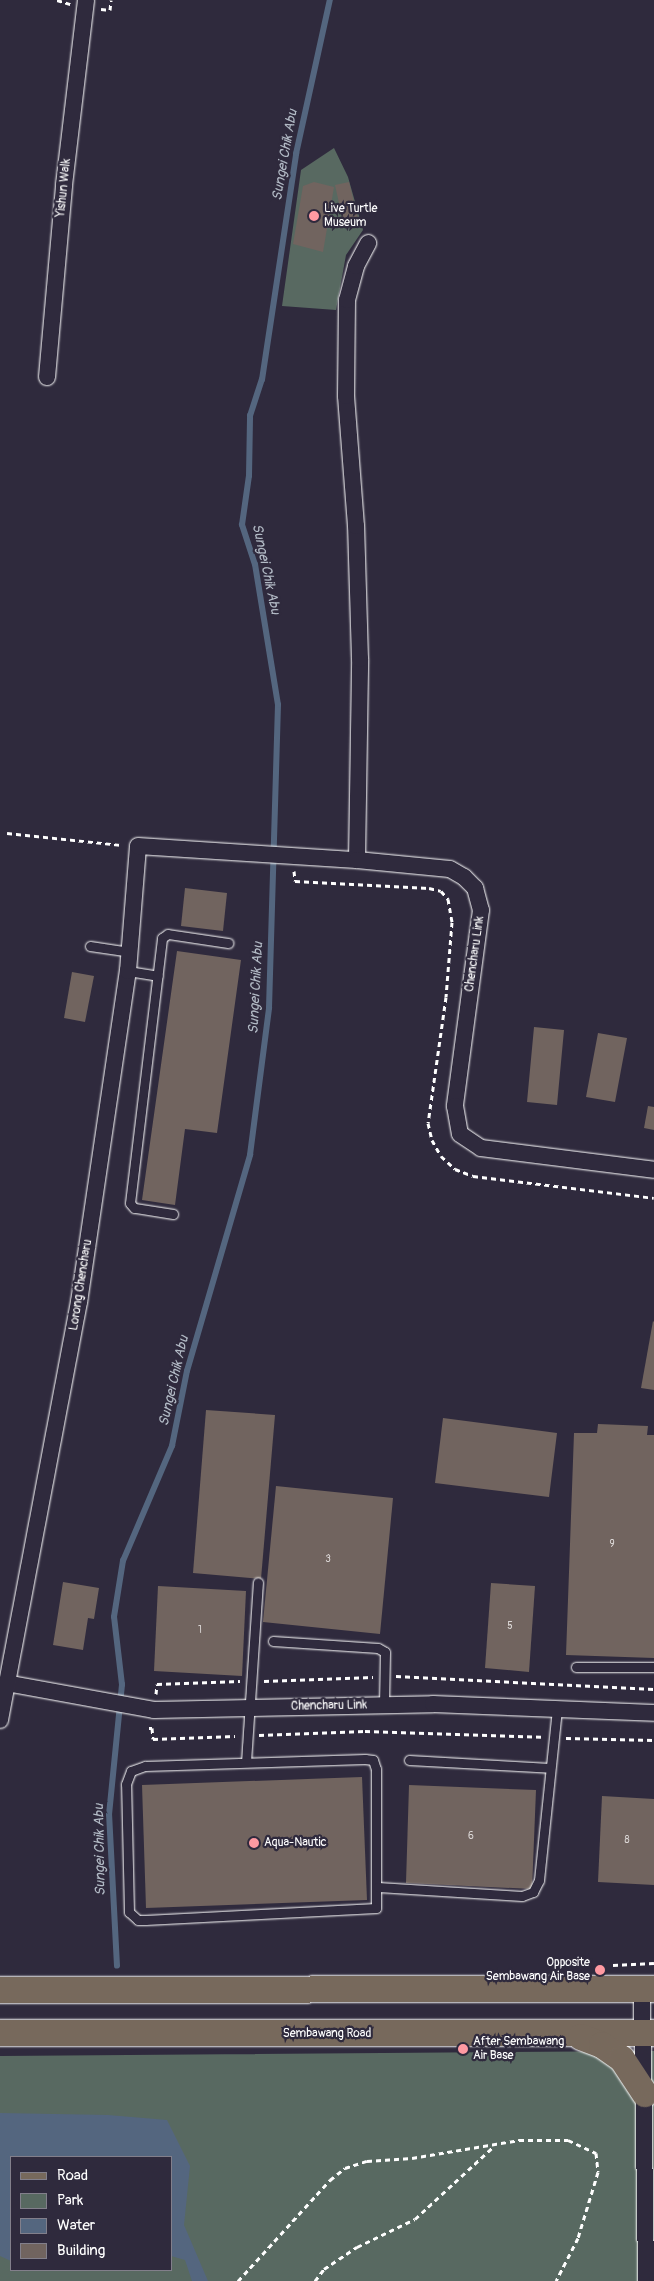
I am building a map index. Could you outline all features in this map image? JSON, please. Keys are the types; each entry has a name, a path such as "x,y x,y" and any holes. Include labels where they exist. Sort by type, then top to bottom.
{"main road":[{"path":"0,1990 648,1989"},
{"name":"Sembawang Road","path":"0,2033 649,2033"},
{"path":"572,2034 602,2045 622,2059 645,2094"}],"street":[{"name":"Yishun Walk","path":"47,377 64,185 86,0"},
{"path":"357,860 360,659 356,526 346,396 347,300 356,266 368,243"},
{"name":"Chencharu Link","path":"138,846 357,860 450,869 464,877 479,898 481,910 455,1106 460,1134 481,1148 654,1170"},
{"name":"Lorong Chencharu","path":"0,1720 79,1302 128,972 138,846"},
{"name":"Chencharu Link","path":"6,1683 143,1709 384,1705 557,1708 654,1713"},
{"path":"646,2281 645,2094 649,2033 648,1989"}],"lane":[{"path":"173,1214 134,1208 130,1203 163,935 228,943"},
{"path":"90,946 130,952"},
{"path":"128,972 158,976"},
{"path":"246,1762 258,1582"},
{"path":"274,1641 378,1648 386,1652 384,1705"},
{"path":"576,1667 654,1667"},
{"path":"378,1887 522,1896 533,1892 539,1880 557,1708"},
{"path":"373,1760 376,1769 378,1887 377,1906 370,1910 145,1920 132,1917 127,1903 126,1784 131,1771 144,1766 373,1760"},
{"path":"409,1760 550,1768"}],"path":[{"path":"7,833 138,846"},
{"path":"143,1726 152,1728 153,1739 365,1731 654,1740"},
{"path":"238,2281 330,2180 345,2168 366,2161 493,2146 519,2140 568,2140 596,2153 598,2172 578,2238 556,2281"},
{"path":"315,2281 324,2269 357,2247 415,2220 493,2146"}],"green space":[{"name":"Live Turtle Museum","path":"334,148 348,177 363,230 346,255 336,310 282,306 301,170"},
{"path":"654,2051 654,2281 0,2281 0,2056"}],"water":[{"path":"0,2113 108,2115 167,2120 190,2166 184,2225 208,2281 192,2281 185,2260 172,2256 172,2156 10,2156 10,2261 0,2256"}],"building":[{"name":"Live Turtle Museum","path":"314,182 334,187 323,252 293,244 303,186"},
{"path":"349,182 358,218 343,221 335,185"},
{"path":"185,888 227,893 223,931 181,926"},
{"path":"177,951 241,960 217,1133 185,1129 175,1205 142,1200"},
{"path":"72,972 94,976 85,1022 64,1018"},
{"path":"534,1027 564,1030 557,1105 527,1102"},
{"path":"598,1033 627,1038 615,1102 586,1097"},
{"path":"648,1106 654,1107 654,1130 644,1128"},
{"path":"654,1322 654,1390 641,1388"},
{"path":"206,1410 275,1415 261,1579 193,1573"},
{"path":"443,1418 557,1433 549,1497 435,1483"},
{"path":"598,1424 648,1426 647,1435 654,1435 654,1658 566,1655 574,1433 597,1433"},
{"path":"276,1486 393,1498 380,1634 263,1622"},
{"path":"63,1582 99,1588 94,1619 88,1618 83,1650 53,1645"},
{"path":"491,1583 535,1586 529,1672 485,1668"},
{"path":"158,1586 246,1591 242,1676 154,1671"},
{"name":"Aqua-Nautic","path":"362,1777 367,1900 146,1908 142,1785"},
{"path":"409,1785 536,1790 532,1889 406,1883"},
{"path":"602,1796 654,1799 654,1885 598,1882"}],"waterway":[{"name":"Sungei Chik Abu","path":"117,1966 109,1815 122,1685 114,1617 123,1561 172,1446 187,1371 250,1155 269,1008 278,705 255,565 242,525 249,476 250,416 262,380 296,154 330,0"}],"place":[{"name":"Live Turtle Museum","path":"314,216"},
{"name":"Aqua-Nautic","path":"254,1843"},
{"name":"Opposite Sembawang Air Base","path":"600,1970"},
{"name":"After Sembawang Air Base","path":"463,2049"}]}
